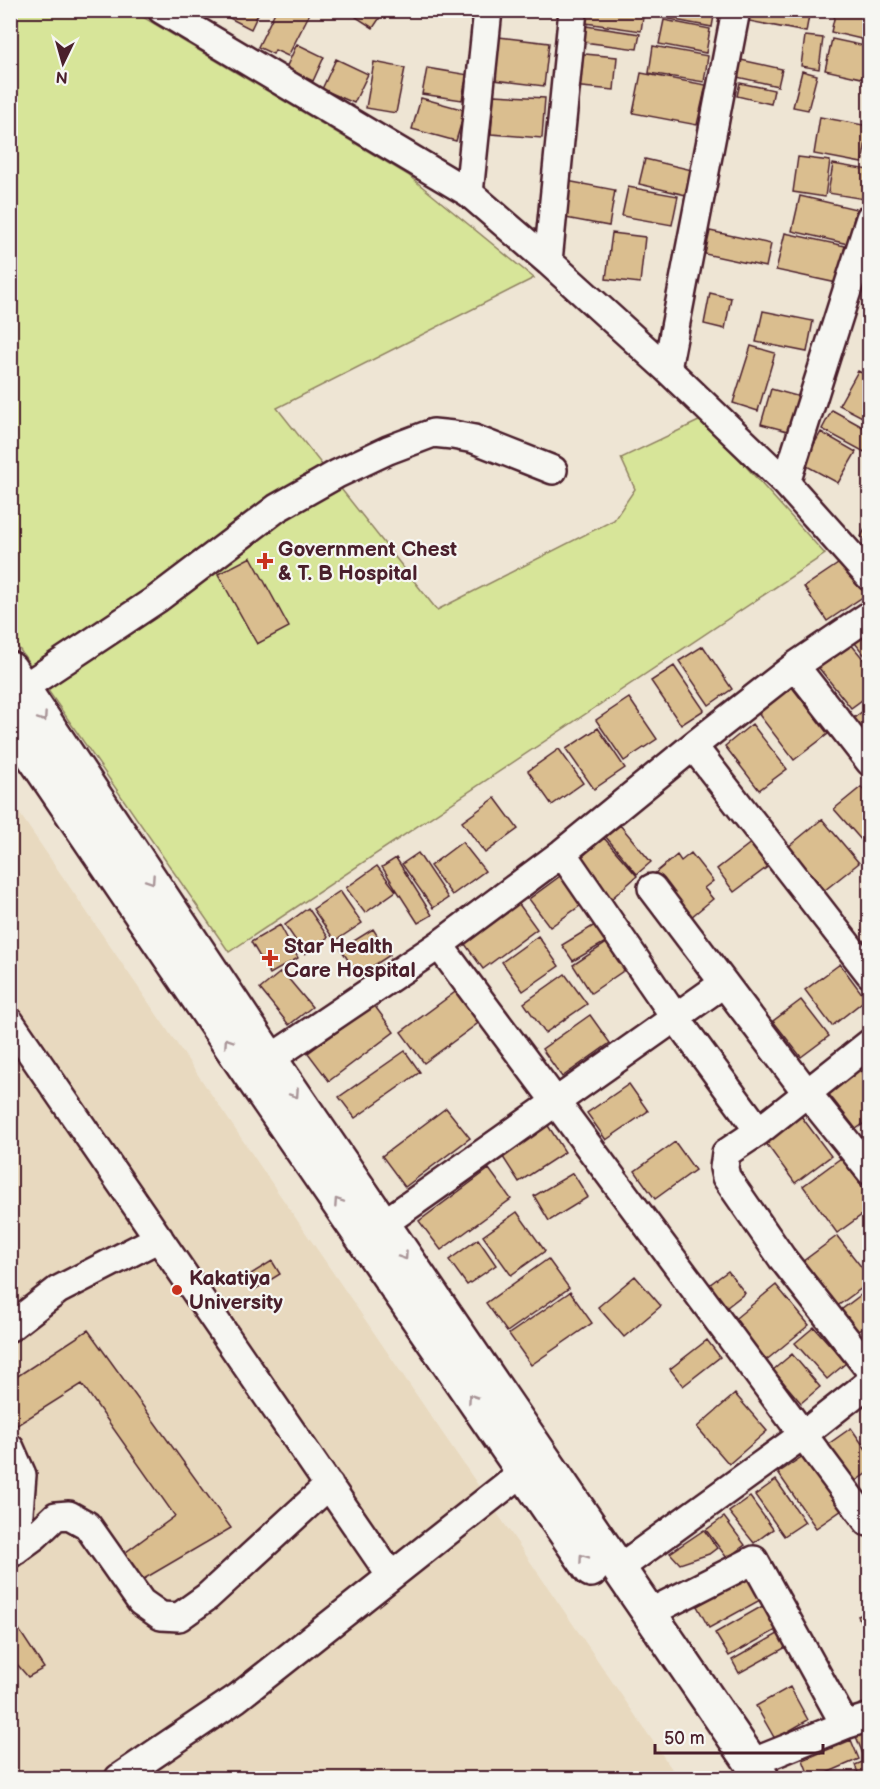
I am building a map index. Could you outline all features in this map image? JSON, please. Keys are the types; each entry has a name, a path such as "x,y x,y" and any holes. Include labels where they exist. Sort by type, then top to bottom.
{"highway":[{"path":"17,678 382,1224 532,1464 618,1569 649,1613 750,1773"},
{"path":"10,722 750,1773"}],"street":[{"path":"162,10 469,193 667,369 786,483 870,578"},
{"path":"469,193 488,10"},
{"path":"548,261 573,10"},
{"path":"667,369 736,10"},
{"path":"786,483 870,218"},
{"path":"17,678 157,599 277,508 337,474 388,450 433,433 453,435 474,439 553,470"},
{"path":"270,1059 440,945 562,853 795,666 870,615"},
{"path":"795,666 870,762"},
{"path":"693,746 870,974"},
{"path":"562,853 675,1017 759,1131"},
{"path":"652,888 870,1171"},
{"path":"440,945 868,1522"},
{"path":"382,1224 724,983"},
{"path":"10,1022 391,1576"},
{"path":"870,1043 759,1131 726,1154 724,1168 726,1177 782,1258 870,1370"},
{"path":"10,1327 58,1290 159,1238"},
{"path":"618,1569 804,1434 870,1382"},
{"path":"10,1448 22,1475 13,1552"},
{"path":"119,1779 237,1698 532,1464"},
{"path":"13,1552 56,1516 69,1515 87,1525 141,1602 162,1616 179,1617 207,1596 329,1485"},
{"path":"649,1613 754,1560 857,1721 750,1773"}],"shaded area":[{"name":"Kakatiya University","path":"11,801 678,1778 11,1778"}],"green space":[{"path":"10,11 133,11 408,175 534,278 277,408 437,610 614,520 635,489 621,458 703,419 825,554 229,952 11,637"}],"building":[{"path":"214,10 260,10 251,29"},
{"path":"276,10 311,11 288,56 275,50 273,54 258,47"},
{"path":"360,10 385,10 373,28 356,17"},
{"path":"436,10 478,10 477,16 436,13"},
{"path":"504,10 565,10 565,15"},
{"path":"581,10 644,10 641,31 579,22"},
{"path":"665,10 715,10 712,27 664,18"},
{"path":"746,10 810,10 806,32 744,20"},
{"path":"836,10 870,10 870,41 831,32"},
{"path":"664,20 710,29 706,53 659,44"},
{"path":"579,25 640,34 637,49 576,41"},
{"path":"805,36 823,38 819,69 801,66"},
{"path":"499,37 549,43 544,86 494,80"},
{"path":"832,39 870,47 870,80 825,70"},
{"path":"297,44 324,57 313,81 286,68"},
{"path":"653,46 708,56 704,82 649,73"},
{"path":"574,53 617,57 614,90 571,86"},
{"path":"336,59 368,74 354,103 322,89"},
{"path":"741,60 782,69 778,86 737,77"},
{"path":"374,62 405,68 396,113 366,108"},
{"path":"427,68 469,75 462,100 422,94"},
{"path":"802,71 817,75 808,110 793,107"},
{"path":"641,73 706,85 697,125 633,113"},
{"path":"740,83 774,90 771,104 737,96"},
{"path":"494,95 545,98 542,138 491,134"},
{"path":"421,98 465,110 456,141 412,129"},
{"path":"820,117 869,126 862,163 814,154"},
{"path":"798,157 830,161 825,197 793,192"},
{"path":"645,159 692,170 686,195 639,184"},
{"path":"833,164 869,170 864,199 828,193"},
{"path":"567,181 615,190 609,226 560,217"},
{"path":"628,187 678,196 672,225 622,216"},
{"path":"800,196 856,209 848,244 792,231"},
{"path":"710,231 771,244 766,267 705,254"},
{"path":"612,233 645,237 640,283 606,279"},
{"path":"785,233 845,246 837,283 776,270"},
{"path":"710,293 731,298 725,329 704,324"},
{"path":"870,293 870,310 862,306"},
{"path":"763,311 813,321 807,352 756,342"},
{"path":"751,346 775,353 758,411 733,403"},
{"path":"858,371 870,377 870,421 839,405"},
{"path":"771,389 804,398 795,433 761,424"},
{"path":"832,410 870,431 870,455 822,429"},
{"path":"821,432 856,452 838,483 803,464"},
{"path":"870,519 870,541 861,537"},
{"path":"251,557 289,627 257,644 218,574"},
{"path":"844,560 867,594 827,621 804,587"},
{"path":"870,632 870,662 855,643"},
{"path":"850,643 870,667 870,694 851,708 819,668"},
{"path":"703,646 732,689 709,705 679,661"},
{"path":"674,666 704,710 681,725 651,681"},
{"path":"791,686 828,734 794,760 757,712"},
{"path":"629,698 657,739 624,761 596,720"},
{"path":"870,706 870,743 851,720"},
{"path":"752,724 787,769 759,790 725,746"},
{"path":"598,728 625,768 594,789 566,749"},
{"path":"559,749 583,783 552,805 528,771"},
{"path":"861,787 870,797 870,850 834,809"},
{"path":"495,798 518,829 485,853 462,822"},
{"path":"822,819 859,863 825,890 788,847"},
{"path":"620,825 651,862 637,874 606,837"},
{"path":"604,838 637,876 610,900 576,862"},
{"path":"462,842 485,871 452,895 430,866"},
{"path":"752,842 770,865 734,892 717,869"},
{"path":"418,853 448,898 433,908 402,864"},
{"path":"691,853 713,881 704,888 713,899 691,917 654,874 677,855 681,861"},
{"path":"396,858 432,915 418,923 382,867"},
{"path":"377,866 396,891 365,913 346,888"},
{"path":"563,874 584,903 550,927 529,899"},
{"path":"340,891 362,923 335,941 313,909"},
{"path":"516,900 537,929 483,969 462,940"},
{"path":"308,908 328,937 305,954 285,925"},
{"path":"598,923 609,940 573,961 562,945"},
{"path":"280,925 298,958 270,974 251,942"},
{"path":"373,929 390,955 358,976 341,949"},
{"path":"538,936 559,966 523,991 502,962"},
{"path":"608,942 626,969 591,993 573,965"},
{"path":"840,964 866,999 832,1026 805,990"},
{"path":"282,971 312,1007 289,1025 260,989"},
{"path":"565,974 587,1004 545,1033 524,1003"},
{"path":"458,990 481,1021 424,1063 401,1032"},
{"path":"801,1000 829,1036 801,1057 773,1021"},
{"path":"374,1005 394,1032 329,1081 308,1053"},
{"path":"590,1015 610,1043 562,1077 542,1049"},
{"path":"405,1051 420,1072 355,1118 339,1097"},
{"path":"858,1067 870,1082 870,1119 856,1129 827,1092"},
{"path":"629,1084 648,1111 606,1140 587,1113"},
{"path":"446,1108 470,1138 405,1187 382,1156"},
{"path":"801,1116 831,1156 795,1183 765,1142"},
{"path":"545,1121 565,1152 519,1182 499,1151"},
{"path":"675,1142 695,1170 655,1199 635,1171"},
{"path":"841,1158 870,1197 870,1209 837,1233 803,1186"},
{"path":"489,1169 511,1199 441,1250 419,1221"},
{"path":"573,1173 588,1197 549,1221 534,1196"},
{"path":"517,1212 545,1251 511,1275 483,1236"},
{"path":"837,1236 870,1278 870,1282 836,1307 802,1262"},
{"path":"478,1239 496,1265 467,1285 449,1260"},
{"path":"548,1259 569,1288 507,1332 486,1303"},
{"path":"272,1261 280,1274 254,1290 246,1277"},
{"path":"728,1271 745,1293 722,1311 705,1288"},
{"path":"635,1276 661,1306 624,1337 598,1307"},
{"path":"776,1285 809,1325 764,1362 731,1322"},
{"path":"870,1288 870,1323 858,1332 841,1310"},
{"path":"570,1292 592,1323 531,1365 509,1334"},
{"path":"814,1327 846,1363 827,1379 795,1343"},
{"path":"88,1330 231,1528 142,1580 122,1555 175,1516 82,1384 14,1427 10,1422 10,1381"},
{"path":"707,1340 720,1357 683,1386 670,1369"},
{"path":"792,1354 820,1387 801,1403 773,1370"},
{"path":"735,1394 767,1431 729,1464 697,1427"},
{"path":"851,1428 870,1455 870,1471 854,1482 827,1445"},
{"path":"803,1456 842,1510 816,1528 778,1473"},
{"path":"776,1480 805,1522 784,1536 755,1495"},
{"path":"750,1497 773,1529 754,1543 729,1512"},
{"path":"724,1517 745,1545 727,1558 706,1530"},
{"path":"704,1530 717,1548 709,1554 680,1564 670,1553"},
{"path":"749,1577 762,1599 709,1628 697,1606"},
{"path":"766,1604 780,1628 729,1656 715,1633"},
{"path":"870,1611 870,1635 867,1636 858,1616"},
{"path":"10,1616 44,1668 28,1677 10,1656"},
{"path":"783,1631 790,1645 739,1673 732,1660"},
{"path":"790,1687 808,1720 775,1739 756,1706"},
{"path":"870,1727 870,1752 863,1754 855,1734"},
{"path":"851,1740 859,1759 815,1778 810,1778 803,1760"},
{"path":"870,1759 870,1778 860,1778 855,1765"}],"place":[{"name":"Government Chest & T. B Hospital","path":"265,561"},
{"name":"Star Health Care Hospital","path":"270,958"},
{"name":"Kakatiya University","path":"177,1290"}]}
